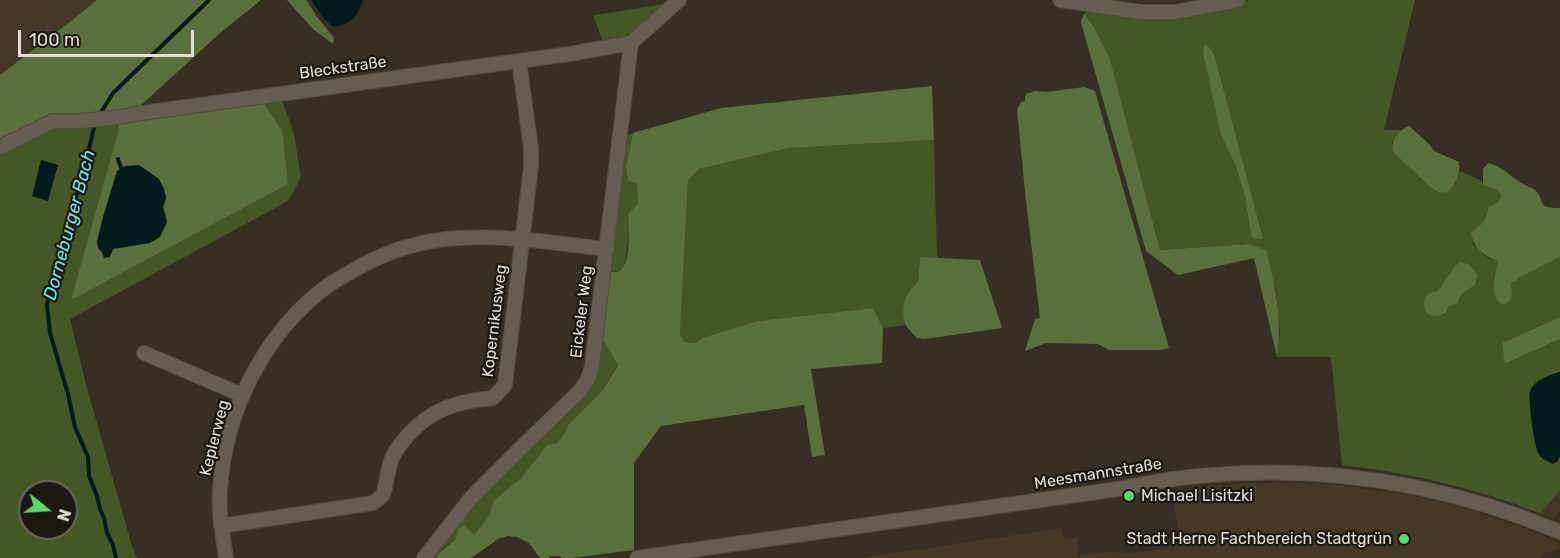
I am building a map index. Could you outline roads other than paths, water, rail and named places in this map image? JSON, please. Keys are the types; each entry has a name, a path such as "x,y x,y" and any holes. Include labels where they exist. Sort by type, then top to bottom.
{"street":[{"path":"631,43 679,0"},
{"path":"1060,0 1141,12 1175,12 1238,0"},
{"name":"Bleckstraße","path":"0,147 53,121 120,117 631,43"},
{"name":"Eickeler Weg","path":"424,558 471,498 579,391 588,379 592,366 607,249 631,43"},
{"name":"Kopernikusweg","path":"222,526 373,503 382,496 392,459 402,442 417,426 433,413 451,405 493,398 505,385 531,166 531,148 519,61"},
{"name":"Keplerweg","path":"226,558 219,492 224,458 242,395 275,339 300,310 331,284 369,261 401,248 438,240 473,237 607,249"},
{"path":"144,353 242,395"},
{"name":"Meesmannstraße","path":"636,558 1196,476 1243,472 1328,474 1416,487 1487,505 1560,532"}],"water":[{"path":"311,0 363,0 359,11 353,18 334,27 323,18"},
{"path":"41,160 58,165 48,201 32,196"},
{"path":"139,165 159,179 164,189 166,198 163,207 167,222 160,237 150,243 113,249 110,257 104,258 97,242 117,171 125,166"},
{"path":"1560,372 1560,456 1553,464 1538,453 1533,432 1530,392 1538,381"}],"waterway":[{"name":"Dorneburger Bach","path":"100,114 113,93 209,0"},
{"name":"Dorneburger Bach","path":"95,124 64,243 63,257 54,278 47,305 50,333 75,427 88,457 89,476 116,558"},
{"path":"118,159 123,173"}],"place":[{"name":"Michael Lisitzki","path":"1129,496"},
{"name":"Stadt Herne Fachbereich Stadtgrün","path":"1404,539"}]}
